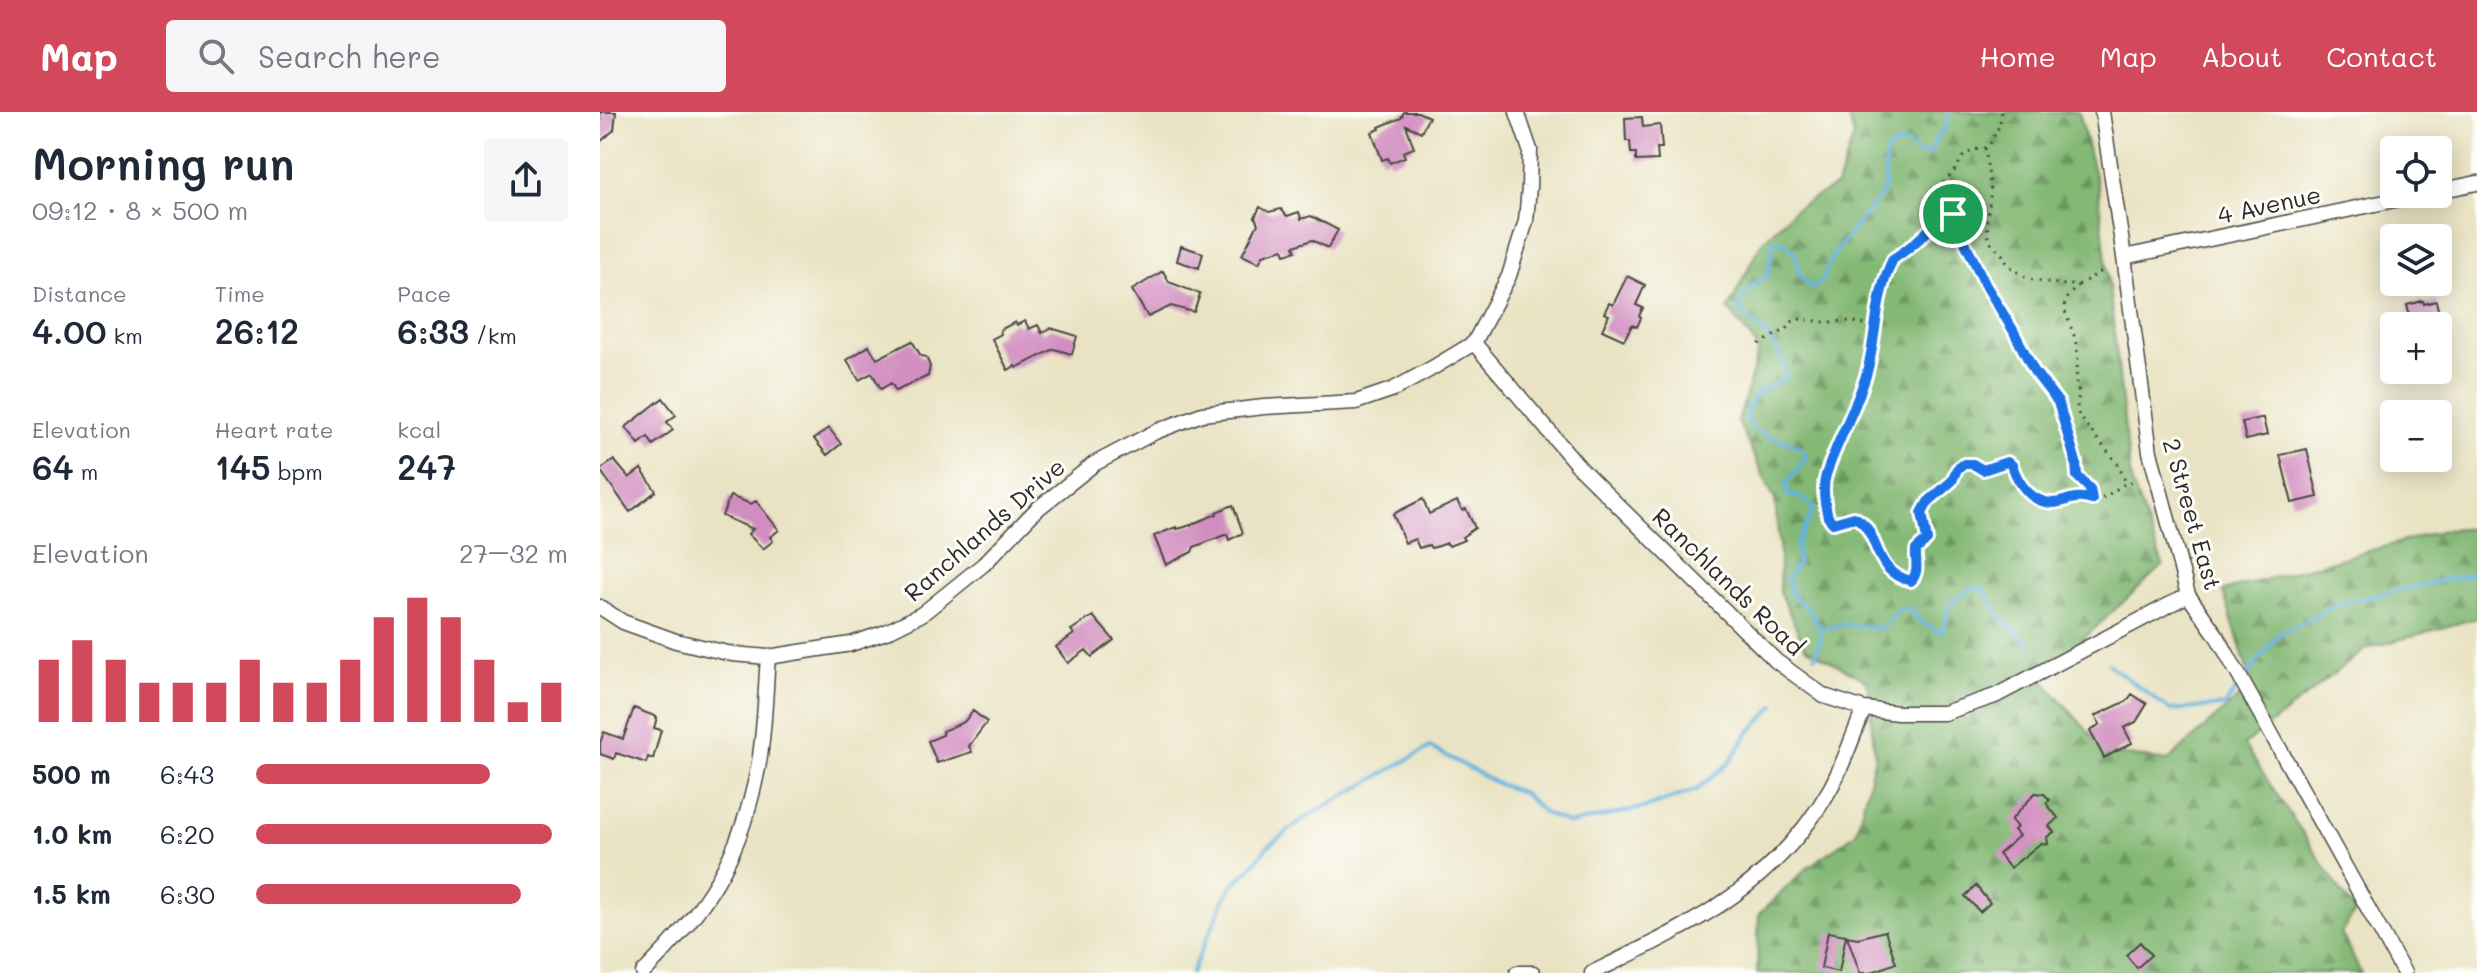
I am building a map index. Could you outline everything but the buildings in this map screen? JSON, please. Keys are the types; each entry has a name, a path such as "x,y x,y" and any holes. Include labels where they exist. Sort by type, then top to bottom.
{"street":[{"path":"1474,343 1509,276 1526,221 1530,150 1517,112"},
{"name":"2 Street East","path":"2102,112 2150,452 2188,595 2217,636 2404,973"},
{"path":"2452,188 2477,183"},
{"name":"4 Avenue","path":"2124,257 2380,203"},
{"name":"Ranchlands Drive","path":"600,607 623,622 676,641 732,654 768,657 851,644 886,632 922,614 984,564 1036,510 1094,464 1155,432 1202,414 1356,402 1394,389 1474,343"},
{"name":"Ranchlands Road","path":"1474,343 1580,468 1776,661 1824,696 1864,709 1944,713 1995,696 2188,595"},
{"path":"643,973 680,936 711,894 741,836 759,766 768,657"},
{"path":"1592,973 1693,923 1752,883 1794,842 1831,788 1864,709"},
{"path":"1517,973 1533,973"}],"path":[{"path":"2001,112 1995,137 1985,148 1973,150 1963,157 1938,189 1938,194 1947,205 1985,284 2034,371 2058,402 2076,462 2077,476 2090,489 2092,500"},
{"path":"1985,148 1991,191 1987,221 1989,241 2008,265 2028,279 2078,285"},
{"path":"1947,205 1938,221 1893,259 1878,300 1876,327 1857,403 1825,476 1828,517 1833,523 1854,517 1863,522 1869,528 1879,557 1898,576 1911,581 1918,564 1916,550 1927,540 1922,513 1928,502 1952,481 1957,469 1964,464 1973,464 1983,470 2007,462 2012,465 2015,477 2037,500 2050,503 2074,498 2097,502 2126,483 2136,481"},
{"path":"2106,269 2078,285 2065,300 2064,309 2078,355 2077,408 2083,424 2118,464 2126,483"},
{"path":"1759,344 1799,319 1850,321 1876,327"}],"green space":[{"path":"1847,112 2079,112 2098,188 2131,481 2163,565 2041,678 2107,753 2168,761 2252,685 2223,591 2444,530 2477,528 2477,618 2366,649 2244,745 2355,912 2341,933 2361,973 1757,973 1759,914 1808,867 1856,833 1875,757 1867,681 1805,647 1779,590 1780,555 1775,500 1738,422 1759,349 1728,309 1761,243 1795,209 1837,185 1854,136"}],"waterway":[{"path":"1821,630 1809,609 1793,596 1787,579 1798,562 1796,544 1810,519 1813,506 1802,498 1788,495 1786,485 1806,457 1802,448 1765,436 1746,419 1754,397 1786,378 1785,371 1772,343 1739,308 1750,289 1768,276 1773,243 1778,240 1795,253 1805,281 1813,288 1822,280 1833,255 1885,189 1888,150 1907,143 1914,151 1925,155 1932,151 1935,139 1945,129 1949,112"},
{"path":"2244,679 2278,635 2341,603 2477,573"},
{"path":"1821,630 1841,624 1882,628 1899,610 1910,608 1924,624 1943,631 1950,604 1972,587 1983,589 2004,621 2032,647"},
{"path":"1815,656 1821,630"},
{"path":"2108,664 2170,710 2224,706 2239,686"},
{"path":"1191,973 1231,886 1250,869 1267,847 1305,818 1430,747 1498,784 1523,793 1544,813 1570,824 1647,807 1696,790 1729,763 1747,735 1775,705"}],"route":[{"path":"1947,205 1953,214 1985,284 2034,371 2058,402 2076,462 2077,476 2090,489 2092,500 2074,498 2050,503 2037,500 2015,477 2012,465 2007,462 1988,470 1964,464 1957,469 1952,481 1928,502 1922,513 1927,540 1916,550 1918,564 1911,581 1887,567 1875,549 1869,528 1863,522 1854,517 1833,523 1828,517 1825,476 1857,403 1866,374 1878,300 1889,267 1893,259 1938,221 1947,205"}]}
